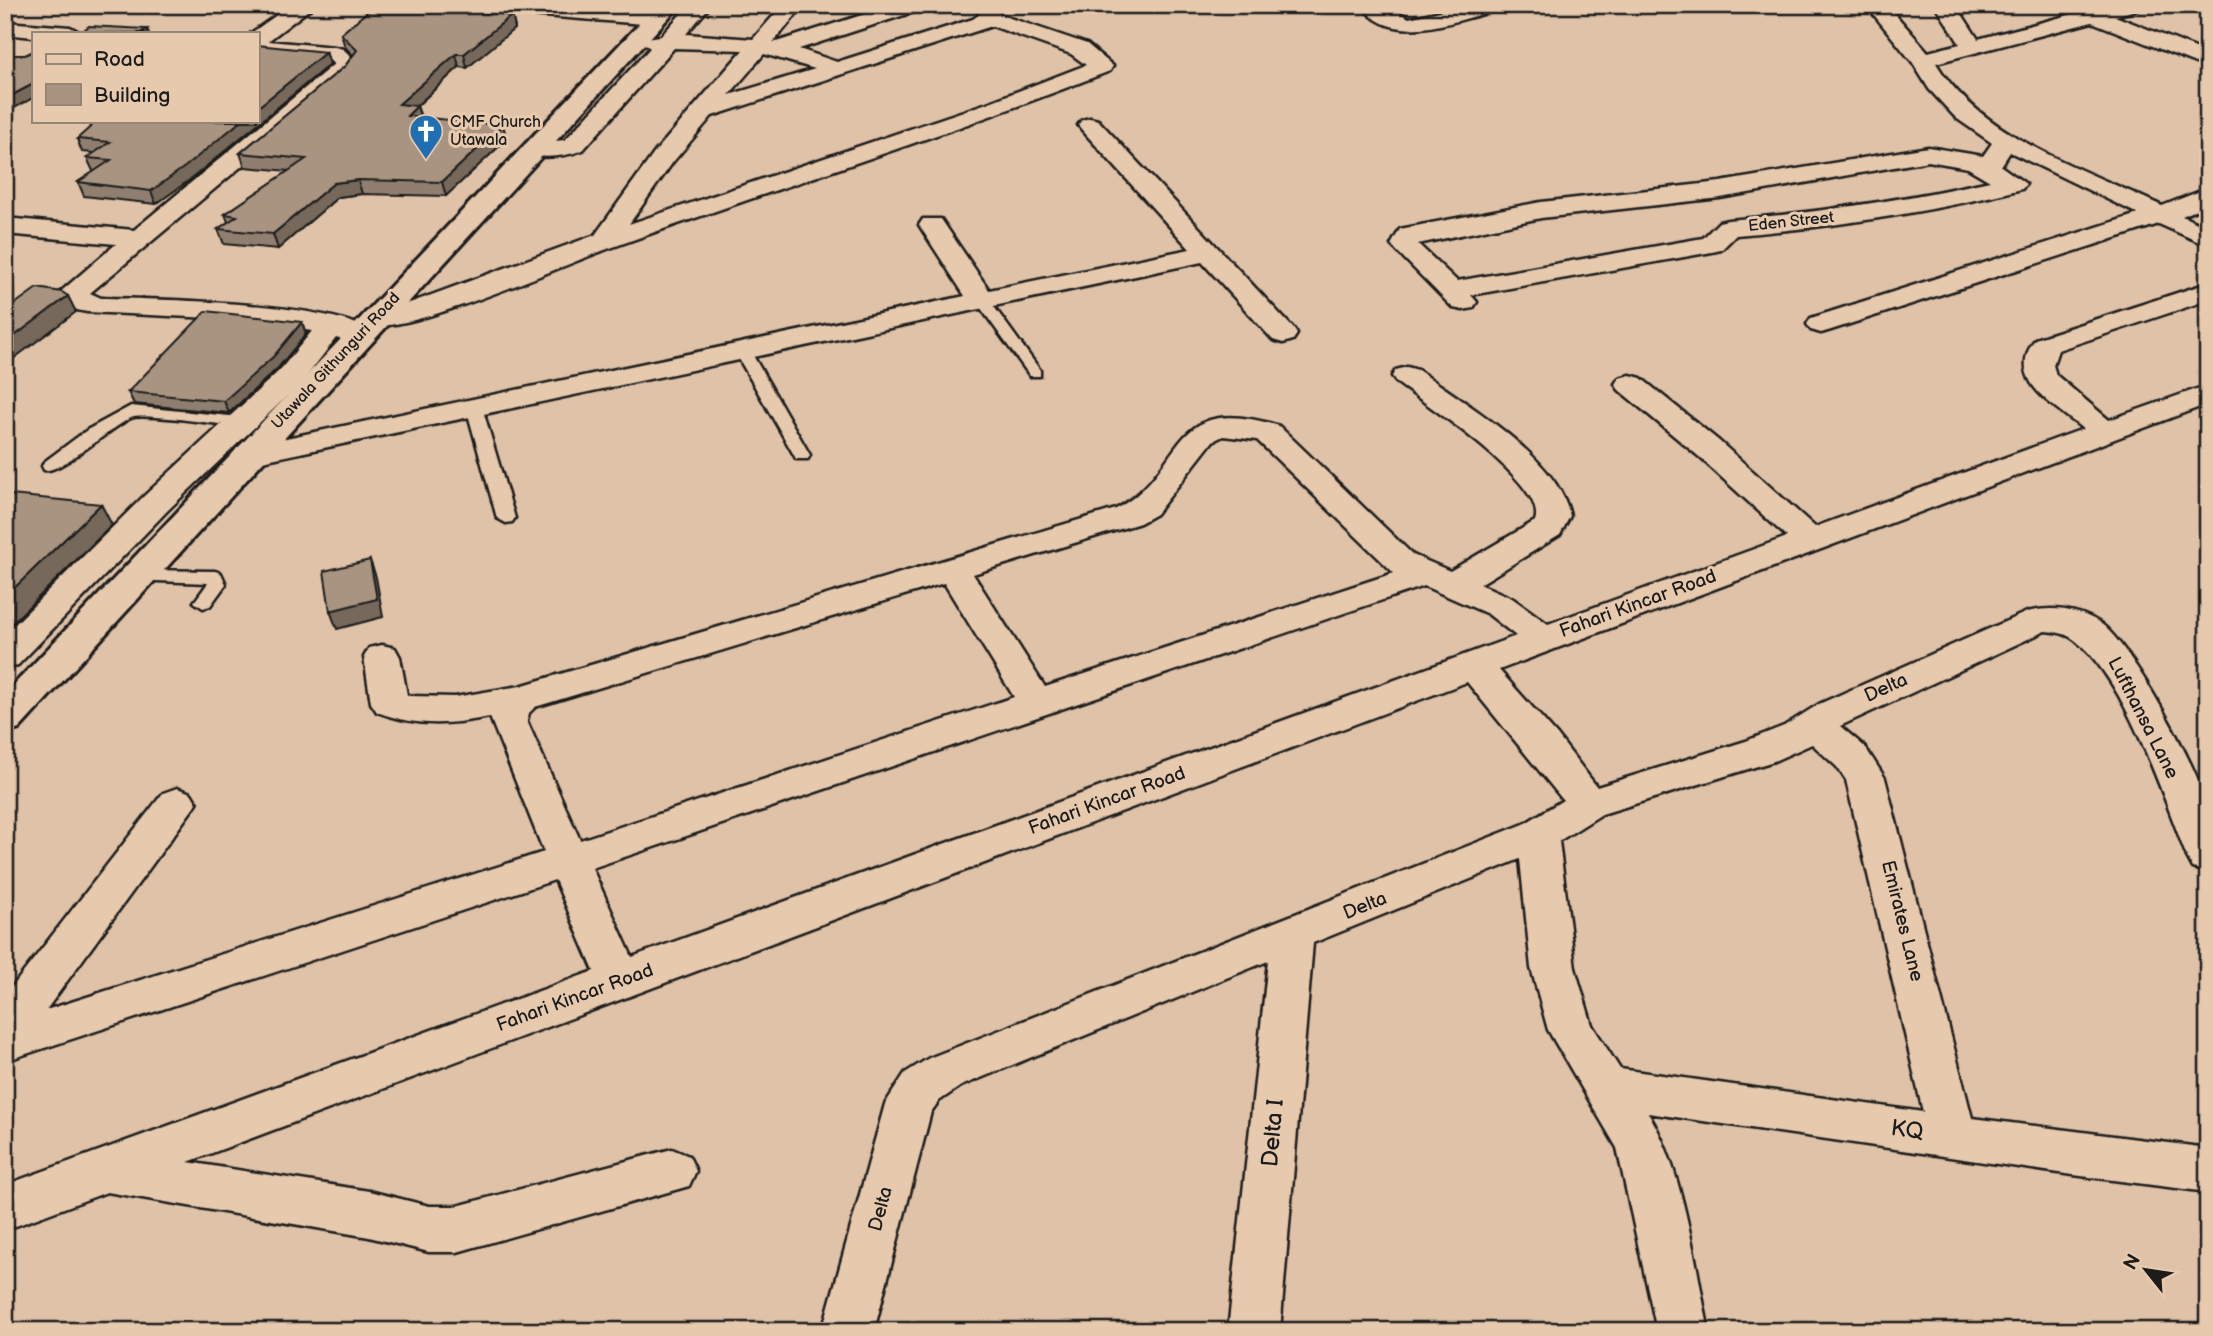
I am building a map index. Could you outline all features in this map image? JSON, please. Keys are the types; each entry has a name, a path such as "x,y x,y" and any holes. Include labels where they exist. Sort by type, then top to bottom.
{"street":[{"path":"259,38 305,5"},
{"path":"481,5 666,22 769,47 836,69"},
{"path":"534,149 563,149 574,145 620,92 666,22 701,5"},
{"path":"604,241 664,157 703,111 769,47 794,5"},
{"path":"769,47 916,5"},
{"path":"1371,5 1399,23 1409,24 1480,9"},
{"path":"1876,5 1923,60 1937,84 1964,113 2005,141 2208,238"},
{"path":"1923,60 2132,5"},
{"path":"1955,8 1973,47"},
{"path":"259,47 335,54 347,63 339,73 72,294 87,304 101,306 208,309 355,327 414,311 604,241 970,117 1102,66 1079,49 986,12 981,24 703,111"},
{"path":"2094,15 2208,61"},
{"name":"Utawala Githunguri Road","path":"355,327 534,149 632,44 666,22"},
{"path":"5,28 57,32"},
{"path":"590,90 620,92"},
{"path":"1090,125 1283,334"},
{"path":"1977,163 1990,164 2005,141"},
{"name":"Eden Street","path":"1928,155 1977,163 2013,184 1901,208 1814,221 1728,228 1712,244 1456,296 1404,245 1409,235 1541,210 1720,190 1928,155"},
{"path":"1821,324 2162,215 2208,196"},
{"path":"932,225 982,300"},
{"path":"5,226 140,238"},
{"path":"248,455 1207,253"},
{"path":"2105,432 2042,379 2038,365 2045,345 2208,291"},
{"path":"5,656 156,503 241,424 305,378 355,327"},
{"path":"5,1042 1037,704 1437,580 1548,528 1555,517 1553,508 1524,466 1407,376"},
{"name":"Utawala Githunguri Road","path":"5,719 281,419 305,378"},
{"path":"1630,384 1708,448 1811,541"},
{"name":"Fahari Kincar Road","path":"5,1208 2208,394"},
{"path":"383,657 390,703 404,710 435,712 522,698 1128,516 1144,507 1202,434 1218,426 1234,425 1268,433 1401,563 1500,606 1544,639"},
{"path":"156,503 200,508"},
{"path":"953,569 1037,704"},
{"name":"Delta","path":"848,1331 909,1104 922,1087 945,1072 1292,936 1538,835 1588,804 1760,751 1798,735 1832,713 2040,620"},
{"name":"Lufthansa Lane","path":"2040,620 2073,623 2090,633 2113,656 2164,754 2208,857"},
{"path":"1473,665 1543,745 1588,804"},
{"path":"522,698 511,708 508,722 620,981"},
{"name":"Emirates Lane","path":"1814,725 1851,757 1865,778 1953,1136"},
{"path":"5,1030 177,803"},
{"path":"1538,835 1553,968 1571,1030 1640,1142 1653,1189 1683,1331"},
{"name":"Delta I","path":"1254,1331 1292,936"},
{"name":"KQ","path":"1606,1087 2208,1170"},
{"path":"107,1170 369,1214 429,1229 457,1229 672,1171"}],"lane":[{"path":"982,300 1035,373"},
{"path":"743,352 802,455"},
{"path":"474,407 506,518"},
{"path":"50,466 93,433 131,411 241,424 281,419"},
{"path":"137,576 215,578 217,584 203,602"}],"building":[{"path":"375,5 443,5 438,9 512,15 464,54 456,54 399,104 417,106 407,116 503,125 442,182 358,180 334,183 273,234 218,229 237,216 225,214 306,159 240,153 345,66 357,50 341,34"},
{"path":"89,26 147,29 142,32 81,32"},
{"path":"259,45 326,52 259,106"},
{"path":"32,52 32,85 5,99 5,55 25,55"},
{"path":"96,122 240,122 151,191 78,182 111,160 87,158 110,142 77,139"},
{"path":"37,288 62,292 68,296 5,343 5,315 9,313 5,311"},
{"path":"206,311 302,322 274,356 224,401 128,392"},
{"path":"5,495 101,504 5,597"},
{"path":"370,560 377,599 330,611 324,571"}],"place":[{"name":"CMF Church Utawala","path":"426,161"}]}
